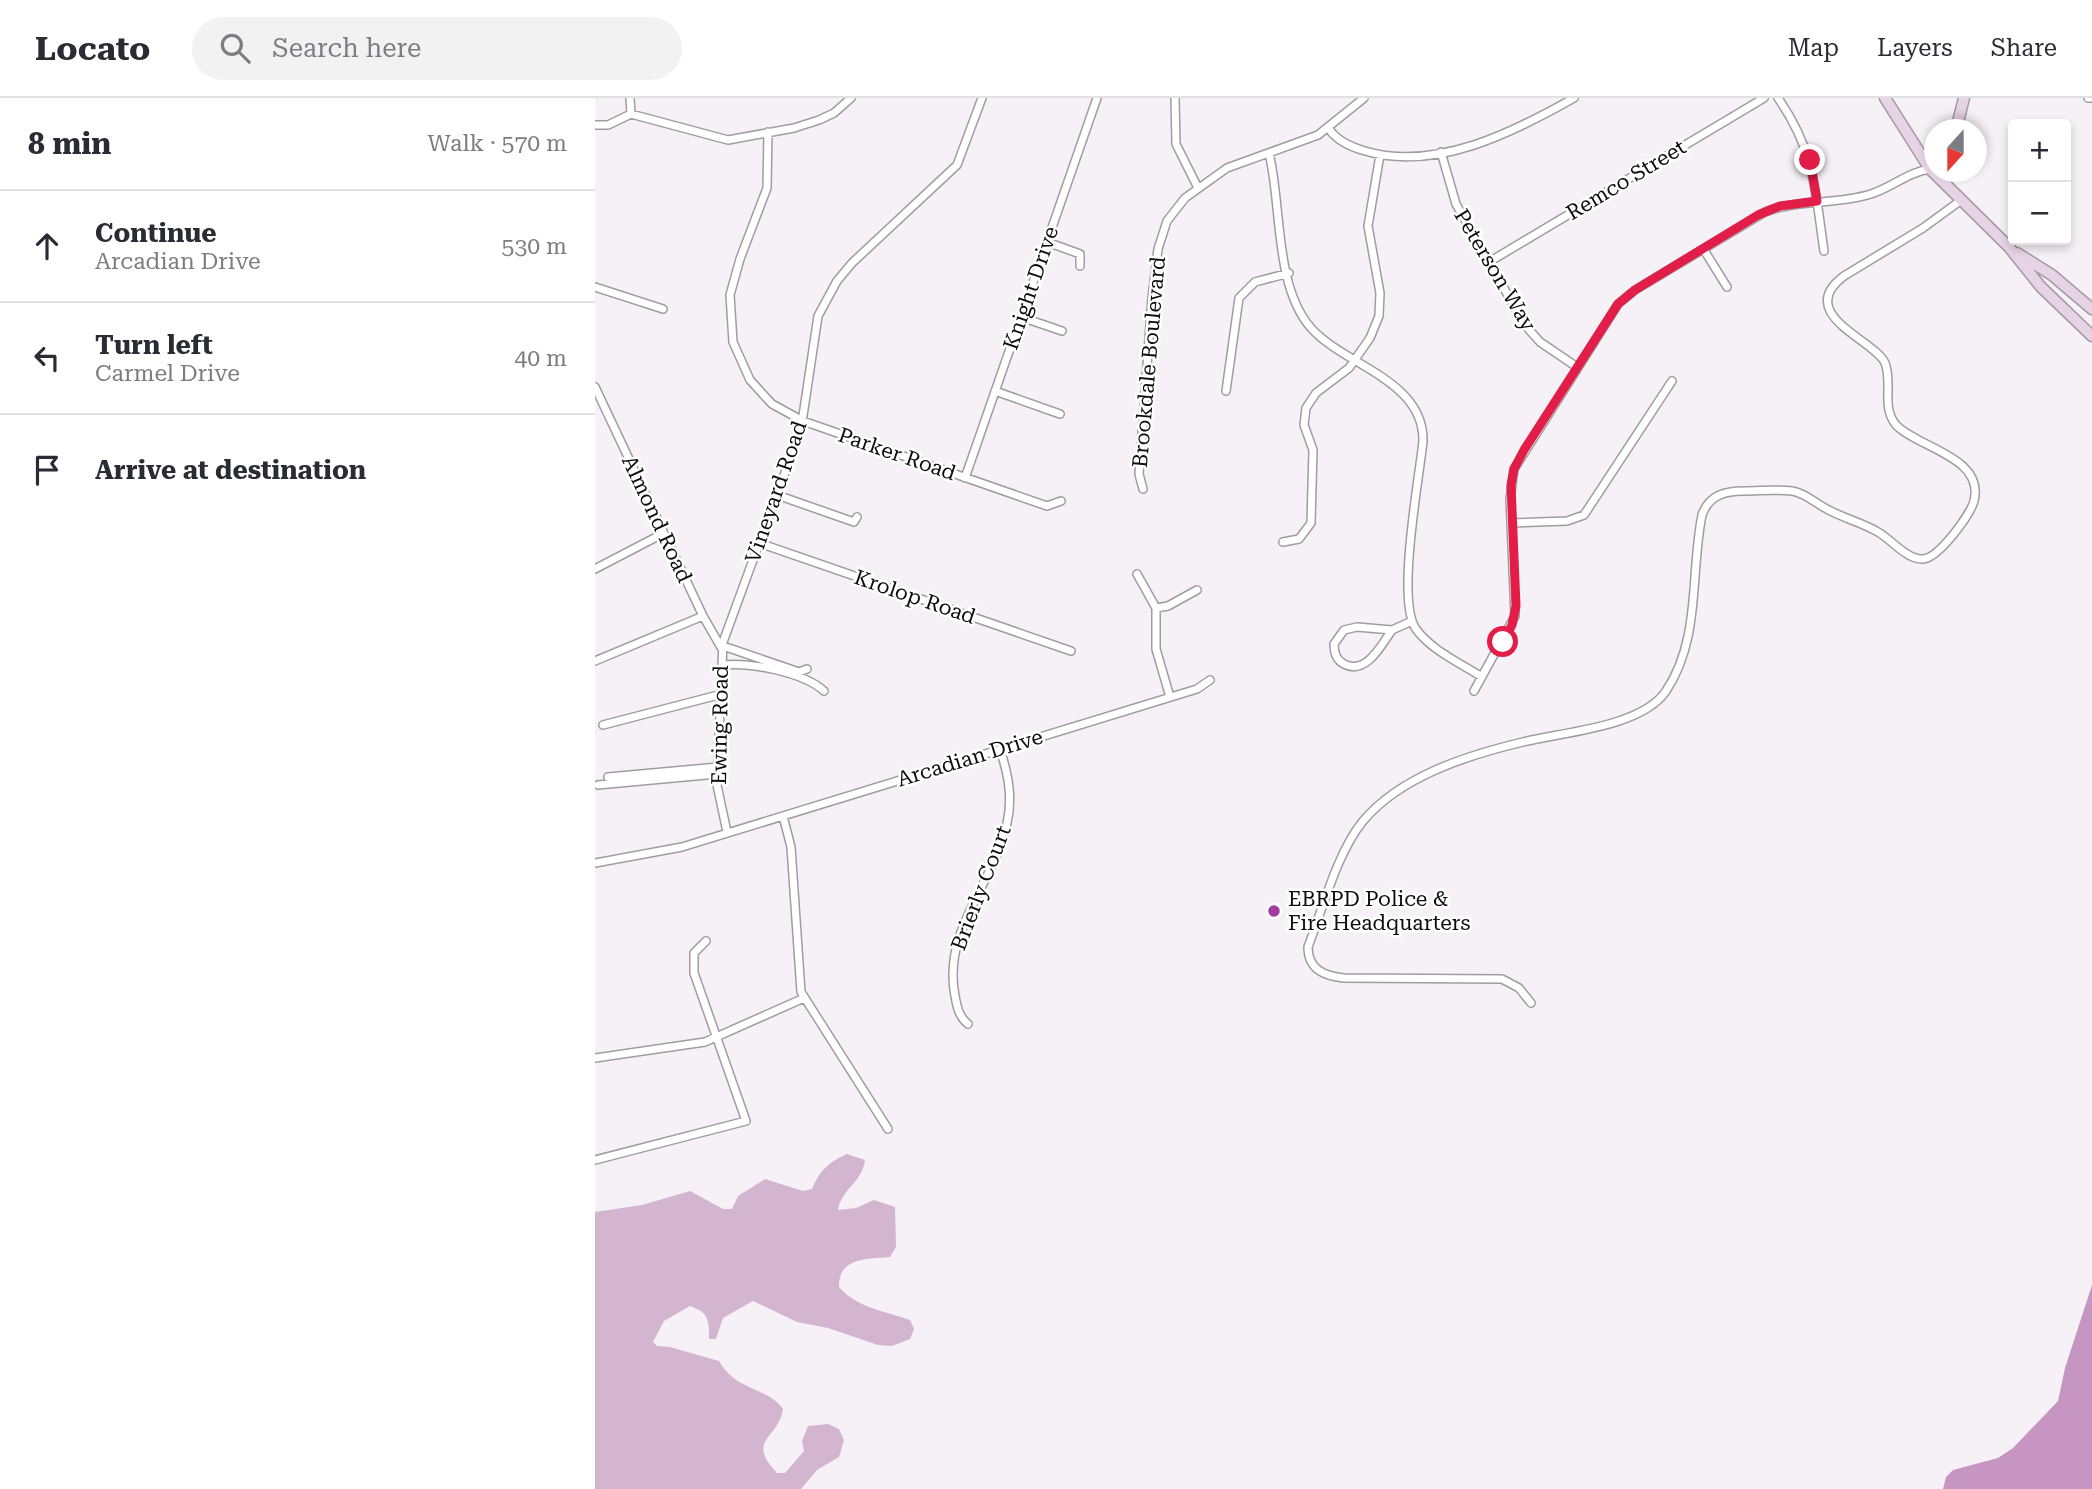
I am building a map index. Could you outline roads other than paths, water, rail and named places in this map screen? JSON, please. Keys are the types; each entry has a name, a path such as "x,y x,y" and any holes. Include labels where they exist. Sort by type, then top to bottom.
{"main road":[{"path":"1885,98 1924,156"},
{"path":"1959,119 1964,98"},
{"path":"1944,182 2009,247 2041,287 2092,336"},
{"path":"2009,247 2052,275 2092,309"}],"street":[{"path":"630,98 631,114"},
{"path":"595,125 608,125 631,114 728,140 819,120 834,113 851,98"},
{"name":"Vineyard Road","path":"722,647 803,421 818,316 837,281 957,165 982,98"},
{"name":"Knight Drive","path":"965,478 1097,98"},
{"path":"1175,98 1173,122 1176,144 1198,188"},
{"name":"Brookdale Boulevard","path":"1143,489 1139,474 1149,321 1158,249 1163,230 1173,212 1198,188 1234,164 1297,145 1329,129 1364,98"},
{"path":"1329,129 1347,144 1380,155 1405,157 1441,152 1502,134 1574,98"},
{"name":"Remco Street","path":"1489,262 1764,98"},
{"path":"1778,98 1803,138 1817,201 1824,251"},
{"name":"Parker Road","path":"768,132 768,188 733,277 730,328 737,356 757,389 772,404 803,421 1047,506 1061,501"},
{"name":"Peterson Way","path":"1441,152 1451,194 1529,331 1577,368"},
{"path":"1269,153 1275,209 1297,305 1310,326 1409,399 1423,429 1407,590 1412,621 1432,645 1482,677"},
{"path":"1283,542 1299,539 1311,523 1313,450 1304,425 1306,408 1316,393 1336,381 1355,361 1374,331 1380,309 1368,226 1380,155"},
{"path":"1474,691 1515,616 1512,523 1514,469 1613,310 1626,297 1765,212 1780,206 1872,194 1910,173 1924,170"},
{"path":"1531,1003 1513,983 1496,978 1354,979 1327,975 1316,969 1309,957 1308,947 1345,848 1374,809 1418,779 1467,759 1522,742 1625,718 1646,710 1657,702 1672,682 1684,650 1694,602 1702,515 1707,504 1717,496 1731,491 1798,493 1879,533 1915,558 1929,558 1941,550 1973,505 1976,491 1973,480 1960,464 1895,424 1888,408 1888,375 1883,360 1839,325 1829,298 1833,286 1843,276 1923,228 1960,201"},
{"path":"1047,242 1080,254 1080,266"},
{"path":"1704,250 1727,287"},
{"path":"1226,391 1239,298 1255,282 1289,273"},
{"path":"595,287 663,309"},
{"path":"1021,317 1062,331"},
{"path":"1512,523 1567,521 1584,515 1672,381"},
{"name":"Almond Road","path":"595,387 703,617 722,647"},
{"path":"995,391 1060,414"},
{"path":"777,495 855,522 857,517"},
{"path":"595,569 664,534"},
{"name":"Krolop Road","path":"759,543 1071,651"},
{"path":"1137,573 1156,608 1156,649 1170,697"},
{"path":"1156,608 1168,606 1197,590"},
{"path":"595,661 703,617"},
{"path":"1392,630 1357,627 1344,629 1334,645 1336,656 1346,665 1360,667 1369,660 1392,630 1412,621"},
{"path":"722,647 799,672 807,669"},
{"name":"Ewing Road","path":"722,647 717,771 720,804 727,832"},
{"path":"722,665 744,664 769,669 812,683 824,691"},
{"name":"Arcadian Drive","path":"727,832 1197,689 1210,680"},
{"path":"603,725 722,694"},
{"name":"Brierly Court","path":"968,1024 962,1019 957,1004 953,962 960,932 1007,822 1010,788 1000,749"},
{"path":"608,777 717,771"},
{"path":"598,785 717,771"},
{"path":"783,816 791,847 799,973 804,998 888,1129"},
{"path":"595,863 663,851 727,832"},
{"path":"595,1160 746,1121 693,966 694,953 706,941"},
{"path":"595,1058 690,1046 717,1039 804,998"}],"place":[{"name":"EBRPD Police & Fire Headquarters","path":"1274,911"}]}
